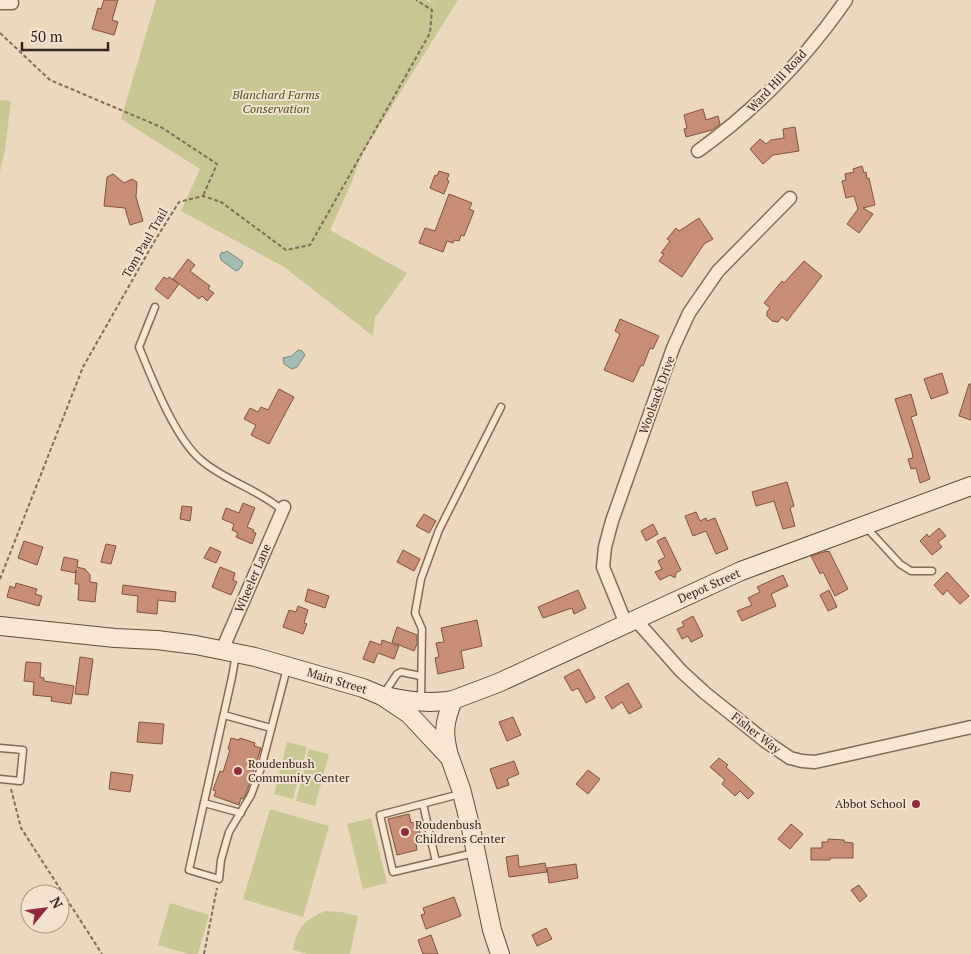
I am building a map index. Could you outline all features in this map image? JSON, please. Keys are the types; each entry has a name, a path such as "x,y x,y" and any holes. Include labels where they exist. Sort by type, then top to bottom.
{"main road":[{"name":"Depot Street","path":"382,696 436,703 452,700 498,683 741,571 971,486"},
{"name":"Main Street","path":"0,626 196,645 287,667 363,688 382,696 408,714 450,758 462,794 492,930 500,954"},
{"path":"450,758 444,736 446,720 452,700"}],"street":[{"name":"Ward Hill Road","path":"698,151 749,111 788,72 846,0"},
{"name":"Woolsack Drive","path":"630,622 603,567 604,547 673,348 689,313 718,271 790,198"},
{"name":"Wheeler Lane","path":"229,652 283,508"},
{"name":"Fisher Way","path":"630,622 699,688 765,742 795,760 815,762 971,727"}],"lane":[{"path":"155,307 139,347 179,434 191,451 201,460 283,508"},
{"path":"421,702 422,629 415,613 421,579 440,530 501,407"},
{"path":"864,525 900,564 911,571 932,571"},
{"path":"229,652 224,715 189,870 219,878 221,860 230,832 251,795 261,768 287,667"},
{"path":"382,696 396,674 401,672 421,676"},
{"path":"224,715 271,728"},
{"path":"0,748 23,750 20,781 0,779"},
{"path":"462,794 380,815 392,872 476,852"},
{"path":"204,803 241,813"},
{"path":"423,804 436,862"}],"path":[{"path":"0,34 50,80 160,127 217,164 203,196 221,202 286,250 310,245 430,33 432,10 416,0"},
{"name":"Tom Paul Trail","path":"0,579 84,367 154,242 180,202 203,196"},
{"path":"8,780 21,828 102,954"},
{"path":"204,954 219,878"}],"green space":[{"name":"Blanchard Farms Conservation","path":"156,0 426,0 436,5 429,0 458,0 362,154 351,184 330,230 407,273 375,318 373,336 284,267 181,211 200,169 121,119"},
{"path":"0,100 11,101 0,172"},
{"path":"287,742 307,747 293,799 274,794"},
{"path":"309,749 329,754 315,806 296,801"},
{"path":"270,809 329,826 303,917 243,899"},
{"path":"371,818 387,883 363,889 347,824"},
{"path":"170,903 209,915 198,954 189,954 158,945"},
{"path":"325,911 358,916 350,954 307,954 293,950 297,935 303,925"}],"shaded area":[{"path":"227,251 243,262 238,270 236,271 221,260 220,255 222,252"},
{"path":"298,350 302,351 305,355 297,367 292,369 284,364 283,358 292,356"}],"building":[{"path":"104,0 118,0 112,20 118,22 114,35 92,29 98,8 101,9"},
{"path":"703,109 706,120 718,116 720,124 712,130 686,137 684,129 687,128 684,115"},
{"path":"795,127 799,151 773,155 763,164 750,149 760,139 766,144 771,140 784,138 783,129"},
{"path":"862,166 864,173 866,172 867,179 869,178 875,205 863,208 873,214 859,233 847,224 858,209 854,196 846,198 842,181 846,180 845,174 854,172 853,169"},
{"path":"439,171 449,174 447,180 449,181 444,194 430,188 435,175 437,176"},
{"path":"113,174 124,183 132,179 137,182 136,197 143,221 130,225 125,208 104,206 107,177"},
{"path":"449,194 472,203 469,209 474,211 464,236 461,235 459,241 454,240 453,243 447,241 443,252 419,243 425,228 435,231"},
{"path":"699,218 713,239 704,244 682,277 659,261 664,254 661,253 670,241 667,239 676,228 679,231"},
{"path":"188,259 195,265 190,271 210,286 208,289 214,293 207,301 202,296 199,299 173,279"},
{"path":"804,261 822,276 787,321 782,317 778,322 772,321 767,316 770,308 764,303 782,281 784,283"},
{"path":"164,277 167,279 169,277 179,284 168,299 155,289"},
{"path":"620,319 659,336 653,349 650,348 643,366 641,365 633,382 604,370 620,334 615,331"},
{"path":"942,373 948,393 931,399 924,379"},
{"path":"969,384 971,384 971,420 959,416"},
{"path":"279,389 294,397 269,444 251,435 256,425 244,419 250,408 258,412 261,407 268,410"},
{"path":"911,394 917,415 911,417 930,479 920,483 916,468 911,469 908,459 913,458 912,452 895,399"},
{"path":"787,482 794,506 790,508 795,526 783,529 774,501 756,506 752,492"},
{"path":"243,503 255,508 247,527 256,533 252,544 236,537 238,533 232,530 234,524 222,519 226,508 239,513"},
{"path":"182,506 192,507 190,521 180,519"},
{"path":"696,512 700,521 706,518 707,521 715,518 728,549 716,554 706,531 693,536 685,516"},
{"path":"424,514 436,521 429,533 416,526"},
{"path":"653,524 658,534 646,541 641,531"},
{"path":"939,528 946,536 938,542 942,547 932,555 920,541 927,534 929,537"},
{"path":"665,537 681,570 676,573 675,578 670,575 660,580 655,572 662,569 658,561 665,557 657,541"},
{"path":"24,541 43,547 37,565 18,558"},
{"path":"106,544 116,546 111,564 101,562"},
{"path":"210,547 221,552 216,563 204,558"},
{"path":"403,550 420,559 414,571 397,562"},
{"path":"829,551 848,589 835,596 823,572 820,574 811,556"},
{"path":"64,557 78,560 77,567 85,569 90,575 90,582 97,583 95,602 78,600 79,584 75,584 76,573 61,570"},
{"path":"220,567 235,573 233,580 237,582 231,595 212,587"},
{"path":"947,572 969,596 960,604 947,590 943,595 934,585"},
{"path":"783,575 788,586 771,594 776,606 742,621 737,611 752,605 748,598 760,592 757,587"},
{"path":"16,583 37,589 35,594 42,596 39,606 7,597 10,586 15,588"},
{"path":"123,585 176,592 175,602 158,600 157,614 137,612 138,596 122,594"},
{"path":"308,589 329,596 325,608 305,601"},
{"path":"578,590 586,608 574,614 572,608 543,618 538,607"},
{"path":"829,590 837,607 828,611 820,595"},
{"path":"298,606 308,610 304,623 307,624 303,634 283,627 289,610 296,612"},
{"path":"693,616 703,636 691,642 688,636 682,639 677,629 684,626 682,622"},
{"path":"477,620 482,646 461,651 464,668 438,674 435,658 439,657 436,643 444,642 441,628"},
{"path":"397,627 417,635 417,644 414,651 392,642"},
{"path":"382,640 399,646 394,659 378,653 374,663 363,659 370,641 381,645"},
{"path":"80,657 93,659 88,695 75,694"},
{"path":"26,662 41,663 40,677 44,678 44,681 74,686 71,704 51,701 52,697 33,695 34,682 24,681"},
{"path":"579,669 595,698 586,703 578,688 572,691 564,677"},
{"path":"628,683 642,707 629,714 622,702 612,709 605,697"},
{"path":"513,717 521,735 507,741 499,722"},
{"path":"139,722 164,724 162,744 137,742"},
{"name":"Roudenbush Community Center","path":"231,738 239,740 240,738 255,743 254,746 261,748 246,794 243,799 241,798 239,805 214,796 216,791 213,790 220,771 223,772 230,750 228,749"},
{"path":"719,758 754,793 748,799 740,791 735,796 722,784 725,780 710,767"},
{"path":"514,761 519,774 507,779 509,785 497,789 490,769"},
{"path":"588,770 600,779 588,794 576,784"},
{"path":"111,772 133,775 130,792 109,789"},
{"name":"Roudenbush Childrens Center","path":"409,814 411,823 417,821 422,841 416,843 417,850 397,855 388,819"},
{"path":"791,824 803,834 790,849 778,839"},
{"path":"828,839 844,840 844,842 853,843 853,858 811,860 811,848 822,848 822,842 828,842"},
{"path":"518,855 519,867 545,863 547,872 509,877 506,857"},
{"path":"576,864 578,878 549,883 547,868"},
{"path":"859,885 867,896 860,902 851,890"},
{"path":"454,897 461,916 426,929 421,915 425,914 423,908"},
{"path":"546,928 552,939 537,946 532,935"},
{"path":"431,935 438,954 423,954 418,940"}],"place":[{"name":"Roudenbush Community Center","path":"238,771"},
{"name":"Abbot School","path":"916,804"},
{"name":"Roudenbush Childrens Center","path":"405,832"}]}
